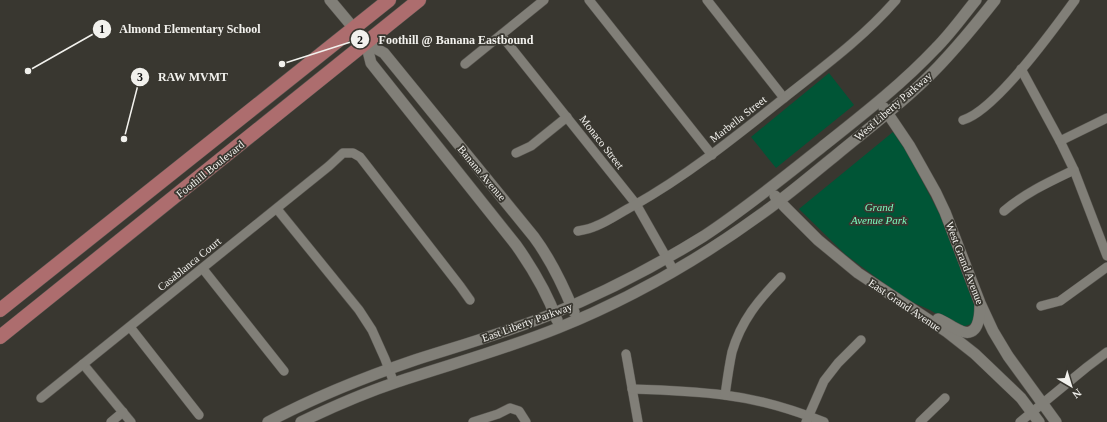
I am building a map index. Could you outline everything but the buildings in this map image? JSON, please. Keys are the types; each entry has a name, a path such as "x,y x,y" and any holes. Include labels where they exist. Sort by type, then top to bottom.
{"main road":[{"name":"Foothill Boulevard","path":"0,310 389,0"},
{"name":"Foothill Boulevard","path":"0,337 419,0"}],"street":[{"name":"Banana Avenue","path":"330,0 366,43 384,53 534,237 555,270 577,320"},
{"path":"465,64 544,0"},
{"path":"589,0 712,155"},
{"path":"707,0 784,98"},
{"name":"Marbella Street","path":"578,232 596,227 678,179 712,155 842,52 869,28 896,0"},
{"name":"West Liberty Parkway","path":"770,189 907,77 938,47 976,0"},
{"name":"West Liberty Parkway","path":"779,201 887,113 935,70 995,0"},
{"path":"963,120 980,112 1003,90 1075,0"},
{"name":"Monaco Street","path":"501,34 636,204 674,272"},
{"name":"Banana Avenue","path":"366,43 371,63 524,255 546,292 560,327"},
{"path":"1021,69 1074,170 1107,256"},
{"name":"West Grand Avenue","path":"878,102 920,162 936,193 945,212 980,303 993,331 1008,356 1056,422"},
{"path":"516,152 531,146 568,118"},
{"path":"1060,141 1107,118"},
{"name":"Casablanca Court","path":"41,398 277,209 343,153 353,153 360,158 470,300"},
{"path":"1004,211 1030,192 1074,170"},
{"name":"East Liberty Parkway","path":"268,422 326,394 389,369 471,343 572,306 634,276 705,235 770,189"},
{"name":"East Grand Avenue","path":"770,189 779,201 818,240 858,273 927,319 975,354 1021,398 1035,418"},
{"name":"East Liberty Parkway","path":"301,422 394,383 527,340 577,320 674,272 720,244 779,201"},
{"path":"277,209 359,310 372,330 394,383"},
{"path":"1041,306 1060,301 1107,267"},
{"path":"203,269 284,371"},
{"path":"725,395 732,353 739,332 751,311 764,294 782,277"},
{"path":"927,319 939,319 962,332 970,332 975,328 980,319 980,303"},
{"path":"130,327 199,415"},
{"path":"808,419 824,381 838,362 862,340"},
{"path":"1020,422 1035,418 1042,404 1107,352"},
{"path":"626,354 638,422"},
{"path":"83,364 132,422"},
{"path":"632,389 725,395 765,404 808,419 824,422"},
{"path":"920,422 945,398"},
{"path":"473,422 498,414 510,408 519,411 526,422"},
{"path":"111,422 123,412"}],"green space":[{"path":"829,73 854,105 776,168 751,137"},
{"name":"Grand Avenue Park","path":"893,132 907,152 940,215 976,310 977,315 971,324 962,327 905,299 846,255 799,209"}],"place":[{"name":"Foothill @ Banana Eastbound","path":"282,64"},
{"name":"Almond Elementary School","path":"28,71"},
{"name":"RAW MVMT","path":"124,139"}]}
